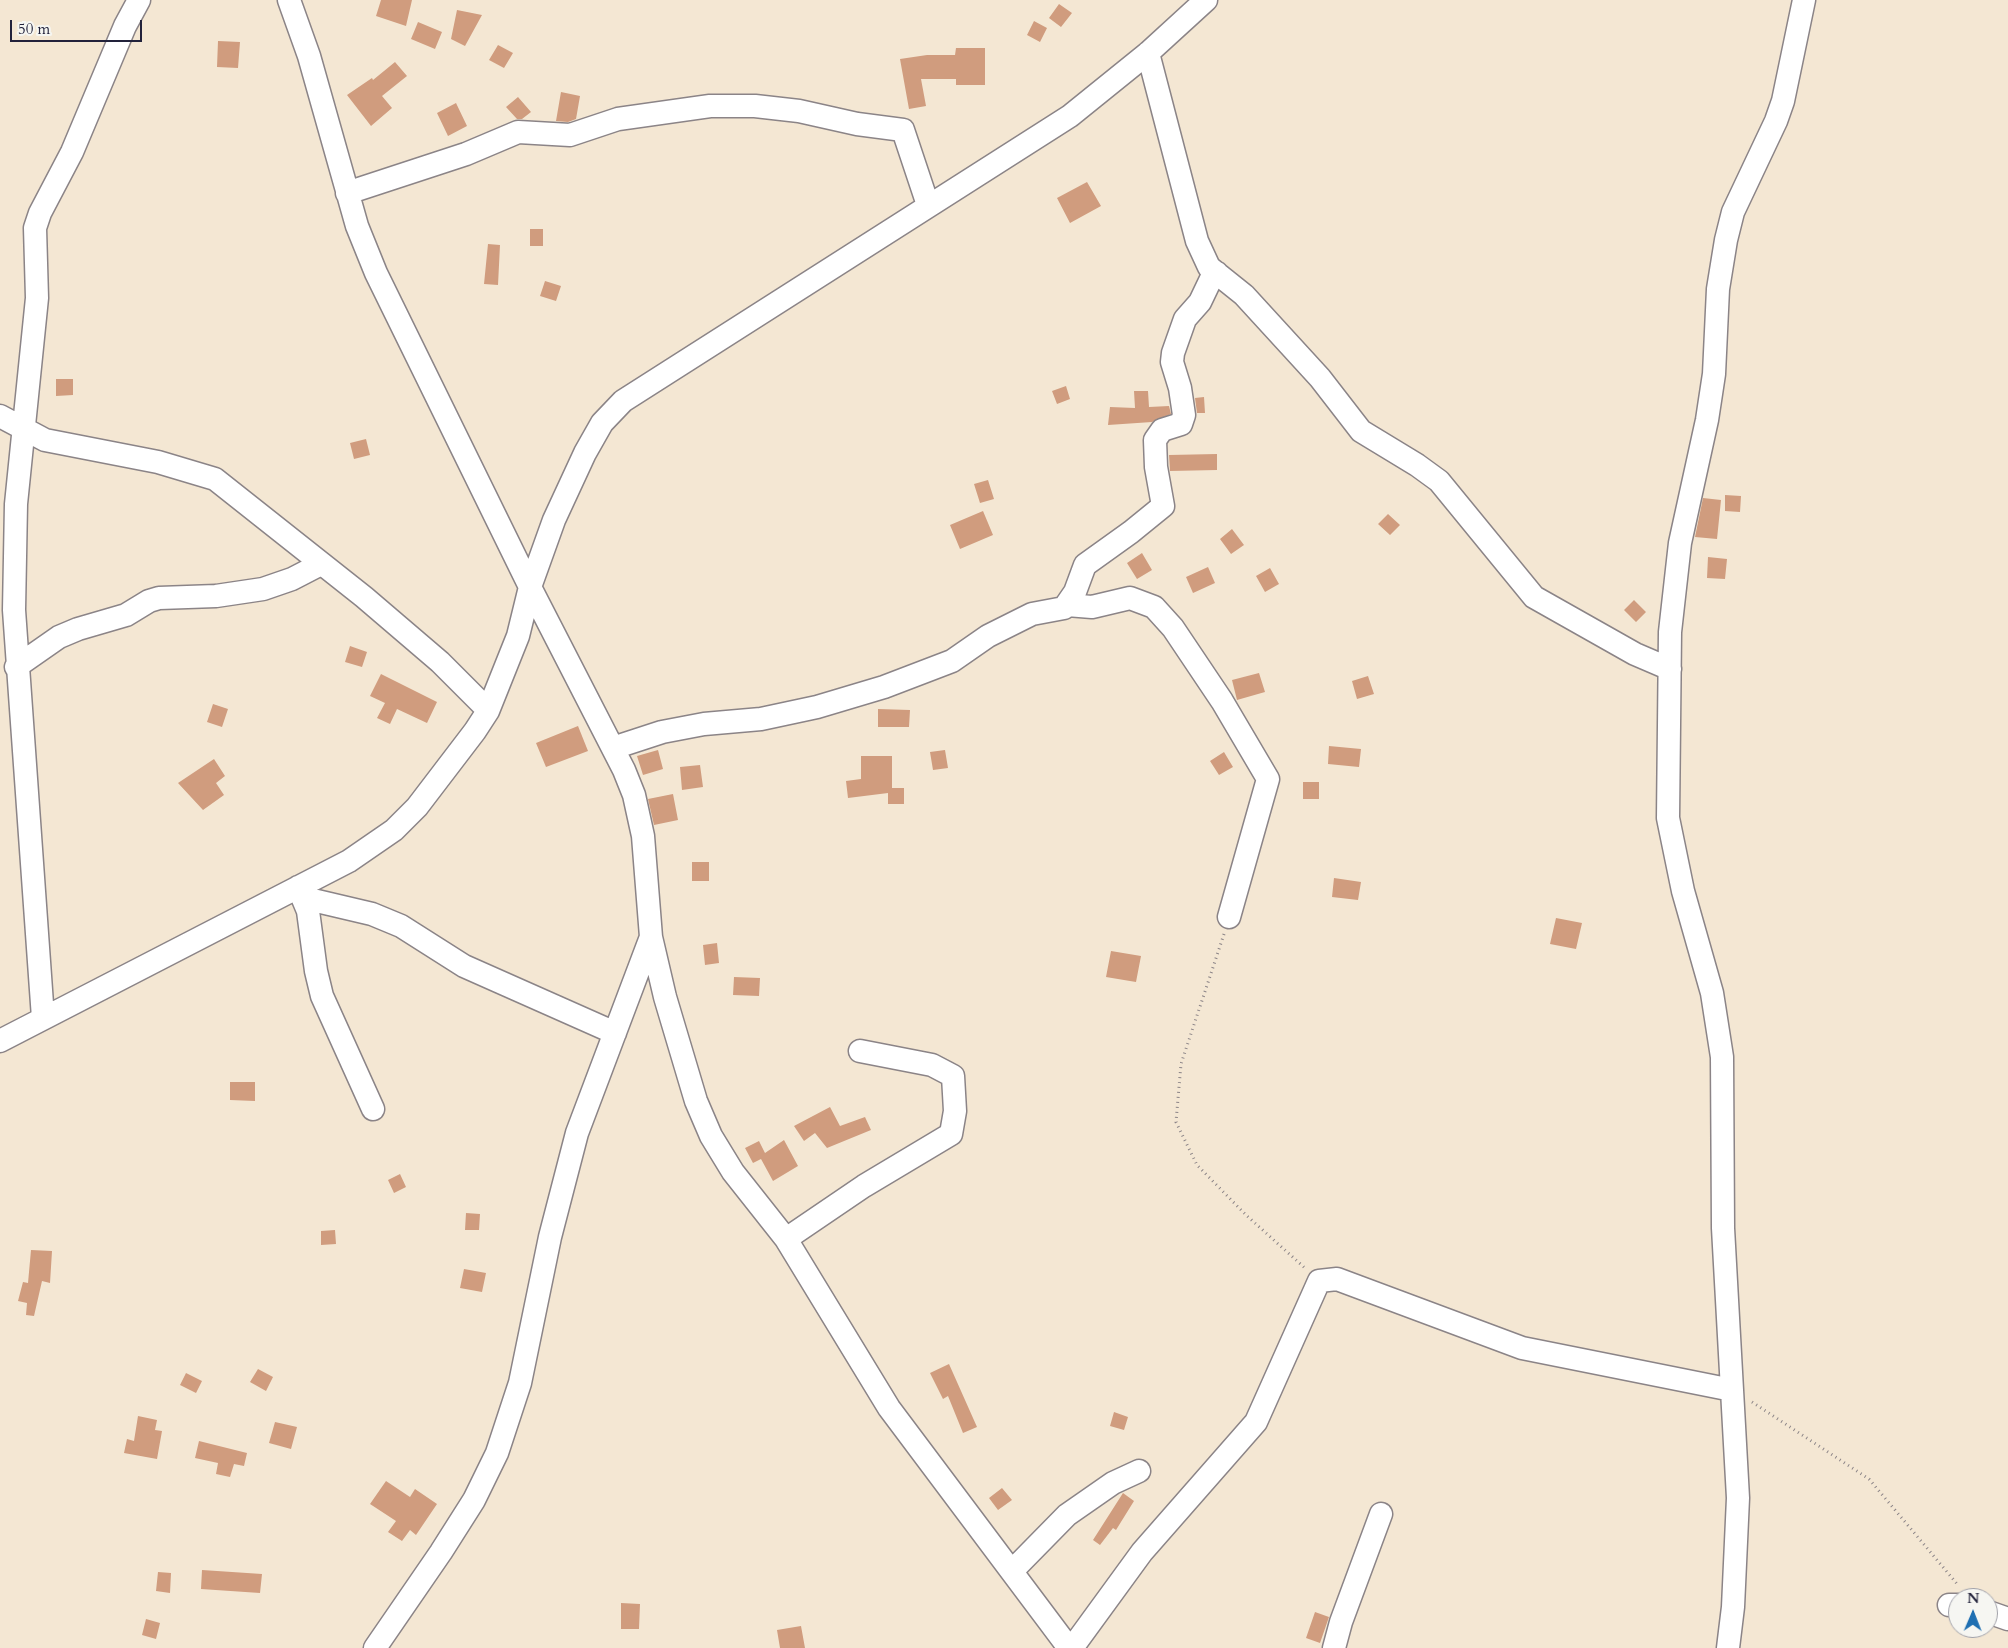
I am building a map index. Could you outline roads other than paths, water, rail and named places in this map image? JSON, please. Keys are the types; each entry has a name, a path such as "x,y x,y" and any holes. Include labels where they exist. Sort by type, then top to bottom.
{"street":[{"path":"43,1018 31,834 16,667 14,552 27,385 37,298 34,236 36,223 72,152 118,42 139,0"},
{"path":"288,0 309,56 347,193 376,273 530,587 613,748 634,795 643,836 651,937 665,998 696,1101 711,1136 733,1172 786,1239 889,1408 1071,1648 1142,1552 1256,1422 1319,1281 1337,1279 1522,1348 1732,1390"},
{"path":"0,1041 43,1018 301,892 394,830 417,806 475,731 488,710 518,636 530,587 554,520 585,453 602,423 623,402 928,205 1070,116 1148,53 1206,0"},
{"path":"1728,1648 1733,1607 1738,1498 1722,1228 1722,1057 1712,993 1683,891 1668,818 1670,668 1674,584 1714,374 1718,289 1726,240 1733,212 1776,121 1783,100 1804,0"},
{"path":"1148,53 1198,241 1209,266 1244,295 1320,378 1361,431 1417,465 1439,482 1534,597 1635,654 1670,668"},
{"path":"347,193 466,154 518,132 570,135 618,119 710,106 754,106 799,111 857,124 903,130 928,205"},
{"path":"1067,605 1075,592 1085,565 1163,506 1156,466 1155,440 1162,430 1181,424 1184,414 1180,388 1172,362 1172,353 1185,319 1200,302 1211,279 1217,273"},
{"path":"0,416 45,440 150,460 215,479 434,656 488,710"},
{"path":"16,667 59,638 78,629 126,615 149,601 159,598 216,596 263,589 292,579 321,564"},
{"path":"613,748 662,732 704,724 761,719 817,707 884,687 952,661 988,636 1040,612 1067,605 1092,606 1130,598 1154,607 1173,628 1222,701 1268,779 1229,917"},
{"path":"301,892 372,914 401,926 464,966 615,1033"},
{"path":"301,892 322,996 374,1109"},
{"path":"375,1648 474,1500 496,1453 520,1383 550,1237 577,1133 651,937"},
{"path":"786,1239 864,1186 950,1134 955,1111 953,1076 932,1065 860,1051"},
{"path":"1012,1571 1067,1515 1113,1483 1138,1471"},
{"path":"1334,1648 1340,1622 1381,1514"}]}
